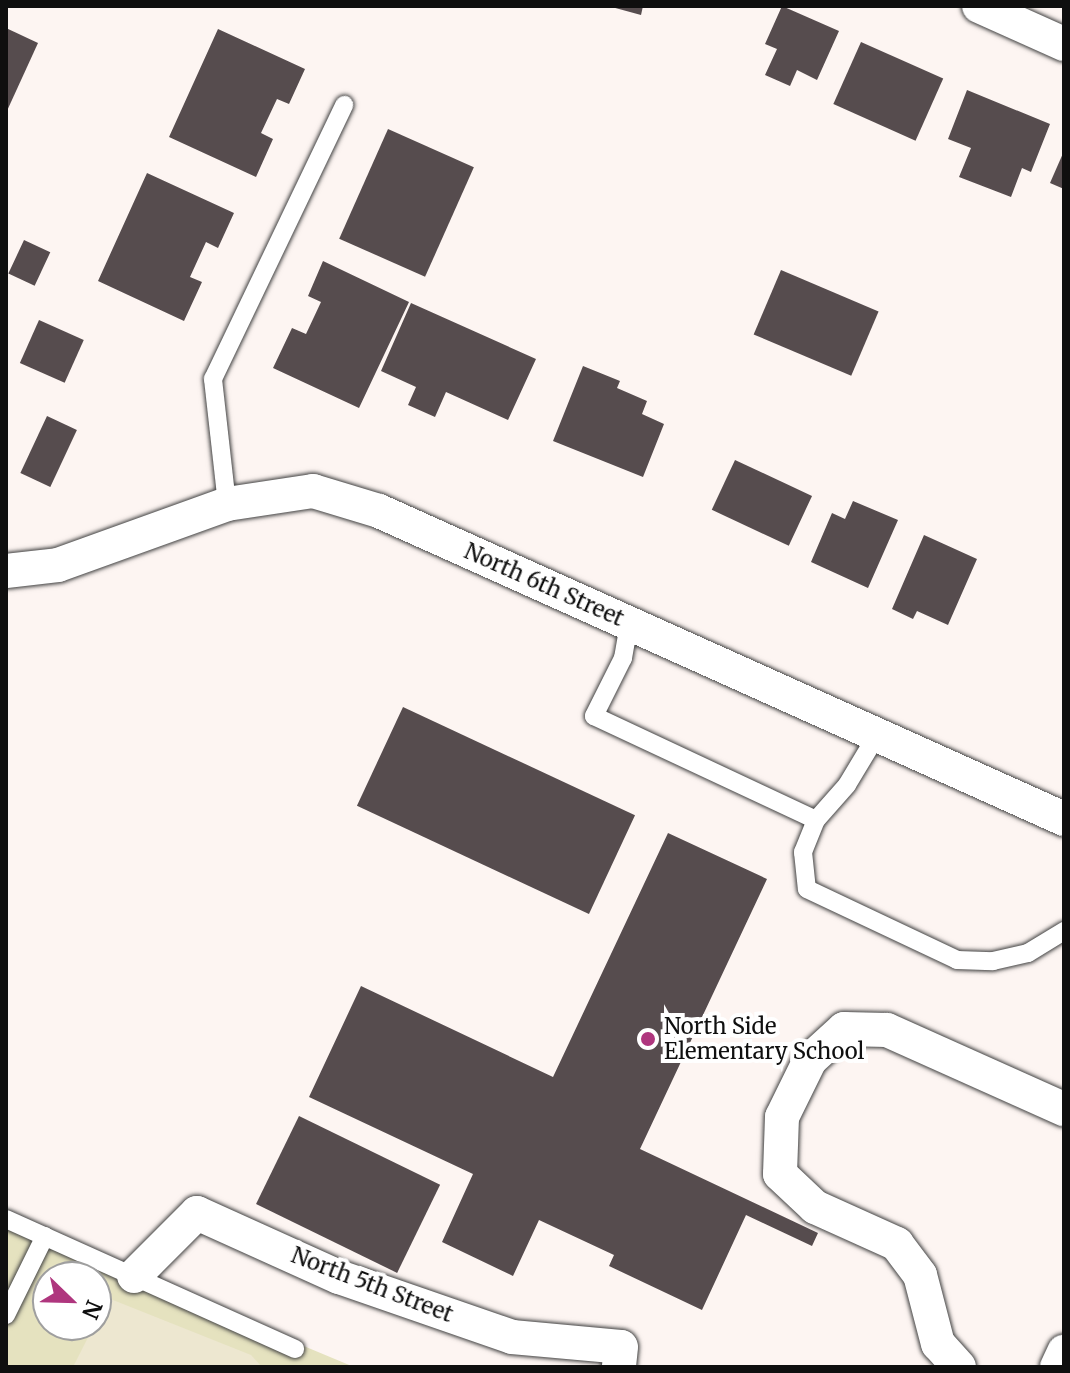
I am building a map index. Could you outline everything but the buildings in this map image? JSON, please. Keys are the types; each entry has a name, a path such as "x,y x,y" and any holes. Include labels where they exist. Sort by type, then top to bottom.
{"street":[{"path":"979,6 1064,44"},
{"name":"North 6th Street","path":"6,571 58,565 227,504 313,491 379,511 1064,819"},
{"path":"959,1367 938,1344 920,1275 897,1244 815,1207 780,1174 782,1117 810,1060 844,1029 887,1030 1064,1109"},
{"name":"North 5th Street","path":"134,1276 197,1213 339,1277 512,1337 621,1347 619,1367"},
{"path":"1057,1367 1064,1352"}],"lane":[{"path":"227,504 213,379 344,105"},
{"path":"629,624 623,658 594,716 816,820"},
{"path":"877,735 847,785 816,820 803,852 807,889 826,902 957,960 993,961 1028,953 1064,931"},
{"path":"6,1219 295,1349"},
{"path":"6,1315 45,1236"}],"shaded area":[{"path":"6,1223 99,1261 32,1261 32,1341 112,1341 112,1266 354,1367 6,1367"},
{"path":"112,1300 251,1355 262,1367 73,1367 86,1341 112,1341"}],"place":[{"name":"North Side Elementary School","path":"648,1039"}]}
